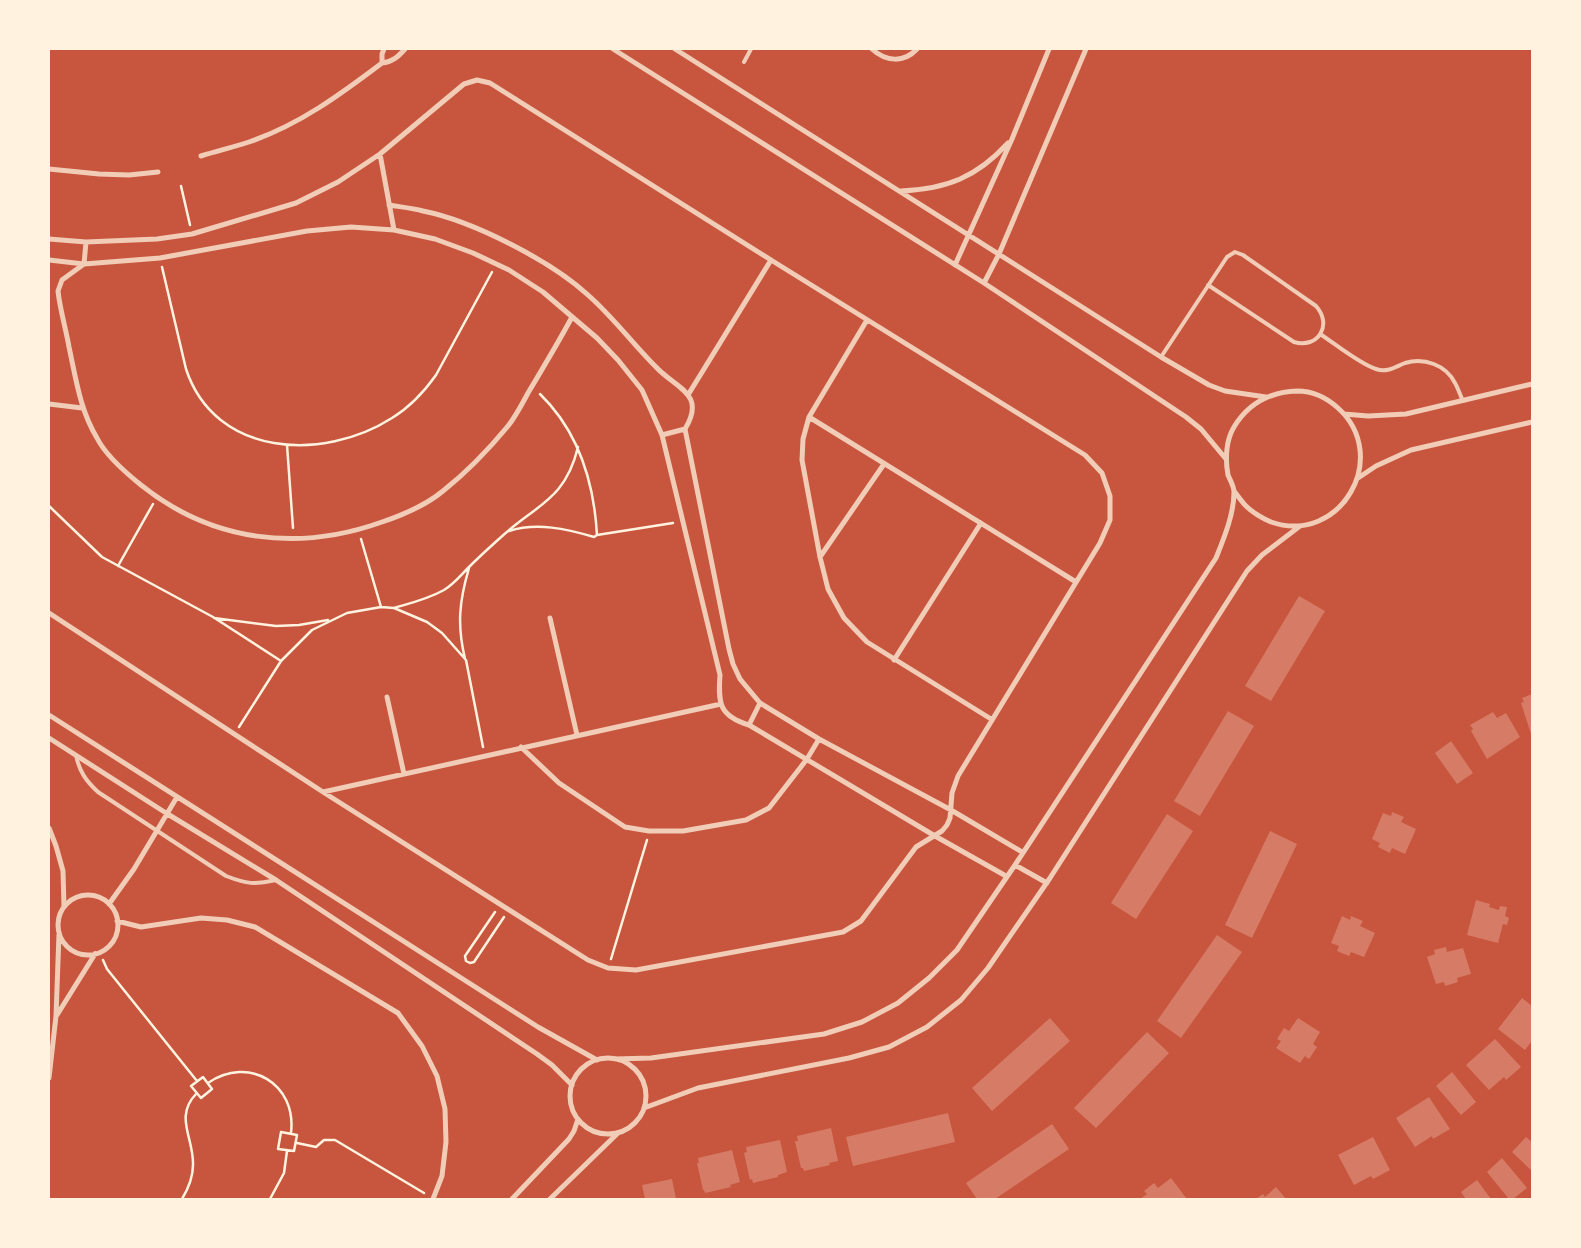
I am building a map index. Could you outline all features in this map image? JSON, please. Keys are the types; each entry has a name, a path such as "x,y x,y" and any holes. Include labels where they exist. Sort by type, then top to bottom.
{"street":[{"path":"382,63 384,49"},
{"path":"201,156 250,141 297,121 341,94 382,63 390,62 405,49"},
{"path":"613,49 955,265 1186,417 1201,430 1226,460"},
{"path":"675,49 1208,385 1235,393 1266,397"},
{"path":"872,49 886,58 895,59 904,58 917,49"},
{"path":"955,265 1012,139 1049,49"},
{"path":"984,284 1000,254 1086,49"},
{"path":"49,239 86,242 157,240 192,234 296,203 338,182 380,154 464,84 477,80 490,83 1085,455 1102,473 1110,496 1110,520 1100,542 958,776 952,793 951,810 947,825 935,836 916,848 861,921 843,932 636,970 608,968 588,960 323,792 49,613"},
{"path":"901,192 951,184 974,173 995,158 1012,139"},
{"path":"380,154 394,230"},
{"path":"49,169 129,175 158,172"},
{"path":"389,205 424,211 489,234 540,261 587,294 658,370 682,387 688,395 692,404 690,422 685,429 662,435"},
{"path":"49,260 84,264 160,258 307,230 350,227 394,230 434,239 473,253 509,270 543,292 597,338 642,390 662,435 720,675 720,704 725,713 749,725 1006,876"},
{"path":"86,242 84,264 62,280 58,291 82,408 97,440 125,472 156,498 208,524 236,533 265,538 294,540 327,537 358,531 402,515 442,492 478,459 509,424 572,317"},
{"path":"688,395 771,260"},
{"path":"867,320 809,418 803,439 802,460 820,557 828,589 844,618 867,642 991,719"},
{"path":"1344,414 1387,416 1406,414 1532,384"},
{"path":"1300,391 1316,395 1332,402 1354,428 1360,444 1361,462 1358,479 1349,496 1336,511 1319,521 1300,526 1280,525 1262,518 1246,506 1234,491 1228,476 1226,460 1228,444 1233,429 1253,405 1266,397 1283,392 1300,391"},
{"path":"49,404 82,408"},
{"path":"809,418 1076,582"},
{"path":"1358,479 1376,466 1411,450 1532,422"},
{"path":"685,429 729,649 733,664 749,692 760,703 819,740 951,810 1022,852"},
{"path":"820,557 884,464"},
{"path":"619,1132 601,1134 584,1126 578,1120 571,1103 572,1085 582,1070 597,1060 651,1058 824,1034 862,1022 898,1003 930,978 957,950 1015,865 1216,558 1226,531 1234,491"},
{"path":"894,660 981,523"},
{"path":"644,1108 698,1088 849,1058 889,1046 927,1027 961,1000 988,968 1046,883 1247,571 1262,555 1300,526"},
{"path":"550,618 577,735"},
{"path":"386,697 404,774"},
{"path":"749,725 760,703"},
{"path":"323,792 720,704"},
{"path":"49,715 538,1027 597,1060"},
{"path":"49,738 166,813 276,880 537,1054 552,1065 572,1085"},
{"path":"521,747 559,783 625,827 649,831 683,831 746,820 768,808 807,759 819,740"},
{"path":"109,904 134,869 177,797"},
{"path":"49,828 63,871 64,908"},
{"path":"1015,865 1046,883"},
{"path":"82,896 96,896 109,904 116,915 117,930 109,946 95,954 86,955 77,953 64,942 58,924 64,908 69,902 82,896"},
{"path":"117,921 141,927 201,918 227,920 255,927 398,1013 422,1046 437,1076 445,1109 446,1142 442,1176 434,1199"},
{"path":"49,1078 56,1016 60,933"},
{"path":"56,1016 95,954"},
{"path":"550,1199 619,1132 634,1123 644,1108 645,1090 643,1081 632,1067 615,1059"},
{"path":"512,1199 570,1139 578,1120"}],"lane":[{"path":"744,62 751,49"},
{"path":"1161,357 1208,285 1227,257 1235,252 1316,306 1320,310 1324,321 1320,334 1312,341 1306,343 1294,342 1208,285"},
{"path":"1320,334 1377,369 1390,370 1411,362 1420,361 1436,365 1444,370 1455,382 1463,401"},
{"path":"76,755 78,768 90,785 226,876 259,884 276,880"}],"path":[{"path":"181,186 192,234"},
{"path":"160,258 186,369 202,402 220,421 242,434 254,440 287,445 340,441 380,426 405,409 422,393 436,375 497,264"},
{"path":"532,387 553,409 578,447 594,498 597,535"},
{"path":"287,445 294,540"},
{"path":"234,734 281,661 312,630 331,619 347,613 394,608 420,601 454,583 506,532 538,509 557,491 570,470 578,447"},
{"path":"118,566 156,498"},
{"path":"49,506 102,557 213,618 281,661"},
{"path":"506,532 544,527 562,529 594,537 682,521"},
{"path":"358,531 381,608"},
{"path":"469,567 459,614 461,642 485,755"},
{"path":"394,608 427,622 442,633 466,660"},
{"path":"213,618 276,626 299,625 331,619"},
{"path":"608,968 649,831"},
{"path":"500,904 464,956 466,961 474,962 509,910"},
{"path":"102,951 102,960 107,969 197,1081"},
{"path":"208,1083 233,1072 250,1072 267,1079 286,1098 291,1115 291,1133"},
{"path":"203,1077 212,1087 201,1098 191,1086 197,1081 203,1077"},
{"path":"182,1199 189,1186 193,1165 185,1115 189,1101 196,1094"},
{"path":"281,1132 297,1135 296,1143 294,1152 278,1149 281,1132"},
{"path":"296,1143 316,1146 324,1140 334,1140 434,1199"},
{"path":"270,1199 284,1173 287,1151"}],"building":[{"path":"1299,596 1325,611 1271,701 1245,686"},
{"path":"1532,694 1531,734 1521,703 1524,702 1522,698"},
{"path":"1228,711 1254,726 1200,816 1174,801"},
{"path":"1493,712 1497,718 1506,713 1520,737 1487,759 1471,731 1473,729 1470,725"},
{"path":"1451,741 1473,773 1457,784 1435,753"},
{"path":"1392,812 1404,817 1401,822 1416,829 1405,854 1392,848 1390,853 1378,847 1380,843 1372,839 1383,813 1391,816"},
{"path":"1167,814 1193,831 1136,919 1111,903"},
{"path":"1270,831 1297,844 1252,938 1225,925"},
{"path":"1476,900 1490,904 1489,907 1499,910 1500,906 1507,907 1505,916 1509,918 1507,925 1503,924 1498,943 1467,935"},
{"path":"1342,916 1350,920 1351,916 1363,921 1360,926 1375,933 1364,957 1351,952 1349,956 1337,951 1339,946 1331,943"},
{"path":"1217,935 1242,952 1181,1038 1157,1021"},
{"path":"1446,947 1447,952 1463,948 1471,974 1457,978 1458,982 1445,986 1444,982 1436,984 1427,957 1435,954 1434,950"},
{"path":"1522,998 1532,1006 1532,1041 1525,1050 1498,1029"},
{"path":"1050,1018 1070,1041 992,1111 972,1088"},
{"path":"1298,1018 1320,1032 1313,1044 1317,1047 1309,1059 1305,1056 1300,1063 1276,1048 1281,1041 1277,1039 1284,1028 1289,1031"},
{"path":"1147,1032 1169,1053 1096,1128 1074,1108"},
{"path":"1495,1039 1521,1067 1506,1080 1504,1077 1489,1090 1466,1065"},
{"path":"1452,1072 1476,1102 1461,1115 1436,1086"},
{"path":"1429,1097 1450,1129 1433,1139 1432,1136 1415,1147 1396,1118"},
{"path":"948,1113 955,1142 853,1166 846,1137"},
{"path":"1052,1124 1069,1149 995,1199 977,1199 966,1183"},
{"path":"831,1128 838,1161 829,1163 830,1165 804,1171 801,1168 795,1141 798,1141 797,1136"},
{"path":"1373,1137 1390,1170 1373,1179 1371,1176 1354,1185 1338,1155"},
{"path":"1526,1137 1532,1142 1532,1171 1512,1152"},
{"path":"780,1140 787,1172 778,1175 778,1177 753,1183 752,1179 750,1180 744,1153 747,1152 746,1147"},
{"path":"732,1150 740,1182 730,1185 731,1187 705,1193 697,1163 699,1163 698,1158"},
{"path":"1502,1158 1527,1188 1513,1199 1509,1199 1487,1172"},
{"path":"1171,1178 1187,1199 1140,1199 1147,1194 1144,1191 1154,1183 1158,1188"},
{"path":"672,1179 676,1199 645,1199 642,1185"},
{"path":"1477,1180 1491,1199 1466,1199 1461,1192"},
{"path":"1276,1187 1286,1199 1256,1199 1263,1194 1265,1197"}]}
